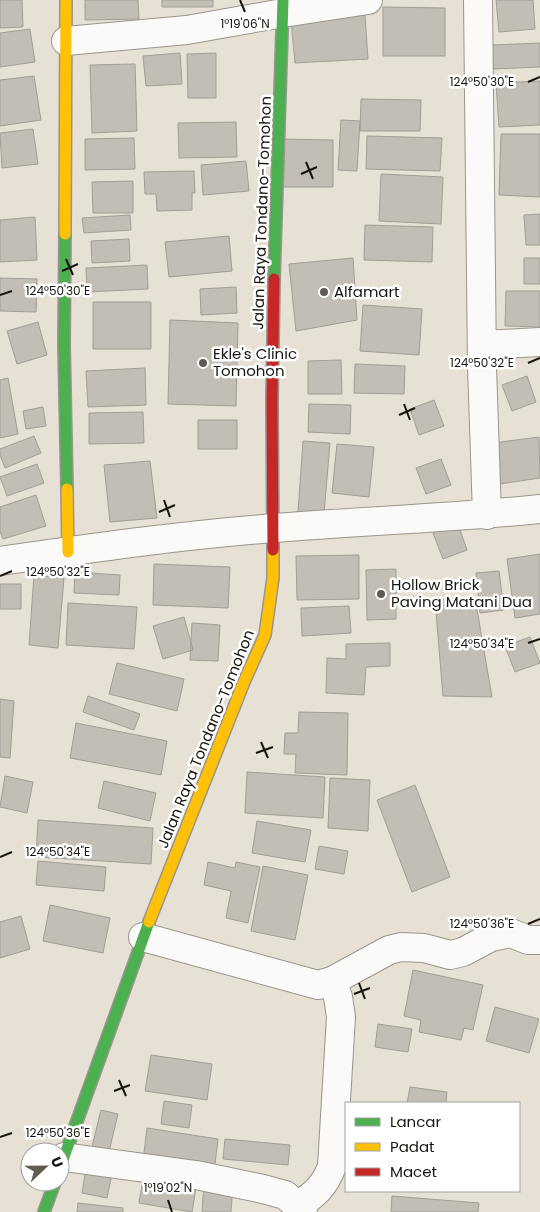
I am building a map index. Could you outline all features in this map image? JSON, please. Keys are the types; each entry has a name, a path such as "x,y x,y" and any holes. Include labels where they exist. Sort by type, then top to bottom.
{"main road":[{"path":"66,0 64,344 68,552"},
{"name":"Jalan Raya Tondano-Tomohon","path":"70,1142 144,937 240,691 265,635 273,578 272,401 274,278 283,6"},
{"path":"44,1212 51,1192"}],"street":[{"path":"66,41 187,30 283,6 368,0"},
{"path":"478,0 482,345 487,515"},
{"path":"482,345 540,342"},
{"path":"0,560 274,528 487,515 540,509"},
{"path":"144,937 318,985 332,981 389,950 402,947 424,948 450,955 463,952 491,937 511,933 528,940 540,940"},
{"path":"70,1164 196,1175 263,1188 285,1195 301,1209 316,1194 328,1177 332,1166 342,1017 332,981"}],"building":[{"path":"0,0 22,0 23,27 0,28"},
{"path":"85,0 138,0 139,19 85,20"},
{"path":"162,0 213,0 213,7 162,7"},
{"path":"496,0 533,0 535,29 499,32"},
{"path":"383,7 445,8 445,56 383,56"},
{"path":"365,15 368,59 295,63 291,21"},
{"path":"30,29 35,62 0,67 0,33"},
{"path":"540,43 540,67 493,69 492,45"},
{"path":"180,53 182,84 146,86 143,56"},
{"path":"216,53 216,98 188,98 187,54"},
{"path":"135,64 137,131 92,133 90,65"},
{"path":"34,76 41,120 0,126 0,80"},
{"path":"540,81 540,125 499,127 496,83"},
{"path":"361,99 421,100 420,131 360,131"},
{"path":"341,120 360,121 357,171 338,170"},
{"path":"236,122 237,157 179,158 178,123"},
{"path":"33,129 38,164 2,168 0,133"},
{"path":"501,134 540,134 540,197 499,195"},
{"path":"367,136 442,138 440,171 366,169"},
{"path":"134,138 135,169 85,170 85,139"},
{"path":"282,139 333,140 333,187 282,187"},
{"path":"246,161 249,191 203,195 201,165"},
{"path":"194,171 195,193 192,193 192,210 157,211 156,194 145,194 144,172"},
{"path":"381,174 443,177 441,224 379,221"},
{"path":"133,181 133,213 93,213 92,182"},
{"path":"540,214 540,245 526,245 524,215"},
{"path":"130,215 131,230 84,233 82,218"},
{"path":"35,217 37,260 0,262 0,220"},
{"path":"365,225 433,227 432,262 364,260"},
{"path":"229,236 232,271 169,277 165,242"},
{"path":"129,239 130,261 92,263 91,241"},
{"name":"Alfamart","path":"353,258 357,320 296,331 289,264"},
{"path":"524,258 540,258 540,284 524,284"},
{"path":"147,265 148,289 87,292 86,268"},
{"path":"0,278 37,279 36,312 0,311"},
{"path":"236,287 237,313 201,315 200,289"},
{"path":"506,291 540,291 540,327 505,326"},
{"path":"93,302 151,302 151,349 93,349"},
{"path":"363,305 422,309 419,355 360,351"},
{"name":"Ekle's Clinic Tomohon","path":"170,320 238,323 236,406 168,404"},
{"path":"38,322 47,355 17,364 7,331"},
{"path":"341,360 342,394 308,394 308,361"},
{"path":"355,364 405,366 404,394 354,393"},
{"path":"145,368 146,405 88,407 86,371"},
{"path":"527,376 536,402 512,411 502,385"},
{"path":"8,378 18,434 0,438 0,380"},
{"path":"434,400 444,426 419,435 410,409"},
{"path":"309,404 351,405 350,434 308,432"},
{"path":"43,407 46,426 26,429 23,411"},
{"path":"143,412 144,443 89,444 89,413"},
{"path":"198,420 237,420 237,449 198,449"},
{"path":"34,436 41,453 5,468 0,455 0,449"},
{"path":"539,437 540,478 500,484 493,443"},
{"path":"303,441 330,443 324,514 298,512"},
{"path":"337,444 374,447 369,497 332,493"},
{"path":"441,459 451,485 426,494 416,468"},
{"path":"150,461 157,518 110,522 104,465"},
{"path":"37,464 44,483 7,496 0,477"},
{"path":"36,495 46,526 3,539 0,531 0,507"},
{"path":"458,524 467,550 443,559 433,533"},
{"path":"540,554 540,614 515,618 507,559"},
{"path":"359,555 359,599 297,600 296,556"},
{"path":"154,564 230,567 228,608 153,605"},
{"name":"Hollow Brick Paving Matani Dua","path":"396,569 396,619 367,620 366,570"},
{"path":"499,571 504,610 480,613 476,573"},
{"path":"75,572 120,575 119,595 74,593"},
{"path":"34,575 64,578 58,648 29,645"},
{"path":"0,584 21,584 21,609 0,609"},
{"path":"475,598 492,697 443,696 435,600"},
{"path":"68,603 137,607 134,649 66,645"},
{"path":"349,606 351,633 302,636 301,608"},
{"path":"184,617 193,650 163,659 153,626"},
{"path":"192,623 220,625 218,661 190,660"},
{"path":"530,637 540,663 515,672 505,646"},
{"path":"390,643 390,666 366,667 364,695 326,693 327,658 346,659 346,644"},
{"path":"117,663 184,679 177,711 109,694"},
{"path":"88,696 140,714 134,730 83,712"},
{"path":"0,699 14,701 10,758 0,757"},
{"path":"299,712 348,713 347,775 295,773 296,754 284,754 285,733 298,733"},
{"path":"76,723 167,741 161,775 70,758"},
{"path":"247,772 325,777 323,818 245,813"},
{"path":"5,776 33,782 27,813 0,807"},
{"path":"330,778 370,780 368,831 328,828"},
{"path":"104,781 156,793 150,821 98,808"},
{"path":"415,785 450,877 412,892 377,800"},
{"path":"38,820 153,828 151,864 36,857"},
{"path":"257,821 311,830 305,862 252,853"},
{"path":"319,846 348,851 344,874 315,869"},
{"path":"38,861 106,867 104,891 36,885"},
{"path":"208,862 235,868 236,862 260,867 248,923 226,918 231,891 204,885"},
{"path":"263,866 308,875 295,940 251,931"},
{"path":"50,905 110,918 103,953 43,941"},
{"path":"21,916 30,949 0,958 0,922"},
{"path":"413,970 483,985 473,1030 464,1028 461,1040 419,1032 421,1020 404,1016"},
{"path":"495,1007 539,1019 529,1053 486,1041"},
{"path":"378,1024 412,1029 408,1052 375,1047"},
{"path":"151,1055 212,1064 207,1100 145,1091"},
{"path":"410,1087 447,1092 446,1102 407,1102"},
{"path":"164,1101 192,1105 189,1128 161,1124"},
{"path":"101,1110 118,1114 108,1156 91,1151"},
{"path":"147,1128 218,1139 214,1172 143,1161"},
{"path":"225,1139 290,1145 288,1165 223,1159"},
{"path":"86,1169 112,1174 107,1198 82,1193"},
{"path":"144,1173 197,1182 192,1212 139,1203"},
{"path":"204,1182 233,1184 231,1212 202,1212"},
{"path":"392,1196 479,1203 478,1212 391,1212"},
{"path":"78,1203 123,1208 123,1212 77,1212"}],"traffic: fast":[{"path":"274,279 283,0"},
{"path":"65,234 64,344 67,489"},
{"path":"69,1142 149,922"},
{"path":"44,1212 51,1192"}],"traffic: slow":[{"path":"65,234 66,0"},
{"path":"67,489 68,552"},
{"path":"149,922 244,682 265,635 273,578 273,550"}],"traffic: jam":[{"path":"273,550 272,401 274,279"}],"place":[{"name":"Alfamart","path":"324,292"},
{"name":"Ekle's Clinic Tomohon","path":"203,363"},
{"name":"Hollow Brick Paving Matani Dua","path":"381,594"}]}
